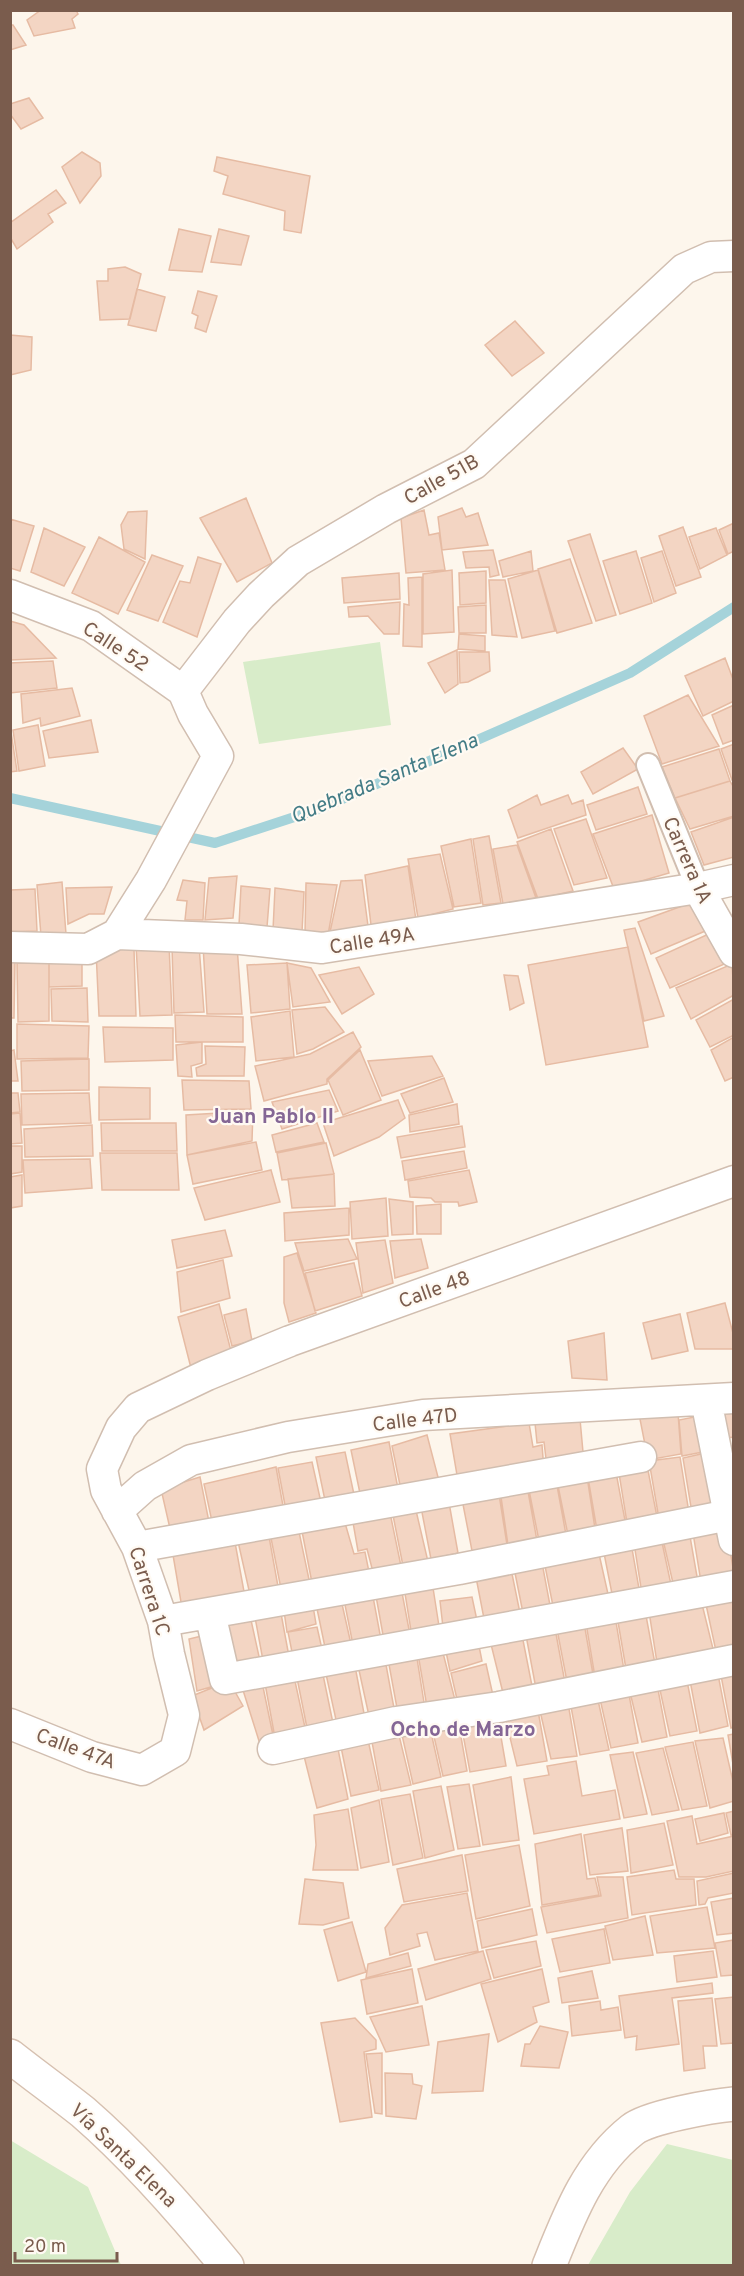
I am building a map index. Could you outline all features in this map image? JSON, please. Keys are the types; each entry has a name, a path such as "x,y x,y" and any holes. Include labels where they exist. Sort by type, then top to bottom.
{"main road":[{"name":"Vía Santa Elena","path":"10,2056 83,2113 123,2151 183,2212 227,2265"},
{"path":"549,2265 576,2201 599,2164 633,2129 668,2116 716,2105 734,2104"}],"street":[{"name":"Calle 51B","path":"183,691 237,621 261,594 298,561 386,509 474,464 684,269 711,257 734,256"},
{"name":"Calle 52","path":"10,596 91,626 183,691"},
{"path":"117,934 151,880 218,756 193,714 183,691"},
{"name":"Carrera 1A","path":"648,765 698,888 734,952"},
{"name":"Calle 49A","path":"10,947 88,949 117,934 241,939 322,948 698,888 734,880"},
{"name":"Calle 48","path":"138,1408 207,1375 291,1341 734,1181"},
{"path":"163,1621 732,1522 720,1399"},
{"name":"Calle 47D","path":"117,1510 145,1486 191,1460 288,1437 423,1415 720,1399"},
{"name":"Carrera 1C","path":"138,1408 120,1428 102,1469 106,1490 137,1547 163,1621 184,1715 175,1751 142,1770"},
{"path":"137,1547 640,1457"},
{"path":"210,1613 225,1679 734,1586"},
{"path":"273,1749 396,1722 499,1707 734,1660"},
{"name":"Calle 47A","path":"10,1724 92,1757 142,1770"}],"green space":[{"path":"380,642 391,725 259,744 243,662"},
{"path":"10,2140 88,2187 121,2265 11,2265"},
{"path":"667,2144 733,2160 733,2265 588,2265 630,2192"}],"building":[{"path":"41,10 76,10 78,14 72,19 75,28 34,36 27,20"},
{"path":"10,25 13,25 26,45 10,50"},
{"path":"29,98 43,118 21,129 10,114 10,104"},
{"path":"82,152 100,163 101,176 80,203 62,167"},
{"path":"217,157 310,176 301,233 284,230 285,211 223,194 228,176 214,171"},
{"path":"56,190 66,203 48,214 53,222 17,249 10,237 10,223"},
{"path":"179,229 211,236 202,272 169,270"},
{"path":"219,229 249,236 241,265 211,262"},
{"path":"125,267 141,274 130,319 100,320 97,281 108,281 108,269"},
{"path":"137,289 165,297 156,331 128,325"},
{"path":"198,291 217,296 206,332 195,328 198,316 192,313"},
{"path":"515,321 544,353 512,376 485,345"},
{"path":"10,335 32,337 31,370 10,375"},
{"path":"246,498 272,563 237,582 200,518"},
{"path":"462,508 466,517 478,513 488,545 442,550 438,517"},
{"path":"424,510 429,535 439,533 445,570 406,573 401,518"},
{"path":"147,511 145,559 124,549 121,525 128,512"},
{"path":"10,519 34,526 20,571 10,568"},
{"path":"734,523 734,551 728,554 719,530"},
{"path":"683,527 701,577 676,586 659,536"},
{"path":"44,528 85,547 64,586 31,572"},
{"path":"716,528 727,555 700,569 689,537"},
{"path":"590,534 616,615 596,621 568,541"},
{"path":"99,537 145,562 118,614 72,593"},
{"path":"493,550 499,575 490,577 489,567 466,568 463,552"},
{"path":"531,551 533,571 503,577 499,561"},
{"path":"636,551 652,603 620,614 603,561"},
{"path":"662,551 676,593 654,602 641,558"},
{"path":"152,555 183,566 158,621 127,610"},
{"path":"198,557 221,564 197,637 163,622 180,581 190,583"},
{"path":"570,559 592,623 557,633 538,569"},
{"path":"452,570 454,632 423,634 423,574"},
{"path":"538,570 555,631 522,638 508,579"},
{"path":"486,571 486,603 460,605 459,573"},
{"path":"399,573 400,599 344,603 342,578"},
{"path":"422,577 422,647 403,646 404,604 409,605 408,578"},
{"path":"489,580 505,580 517,637 492,635"},
{"path":"400,602 399,634 384,634 368,616 349,617 348,607"},
{"path":"486,605 486,633 459,633 458,607"},
{"path":"10,621 24,625 56,658 10,660"},
{"path":"459,634 485,636 485,651 458,649"},
{"path":"457,650 458,684 445,693 428,663"},
{"path":"459,652 489,652 490,671 468,682 460,683"},
{"path":"725,658 734,682 734,701 703,716 685,676"},
{"path":"53,661 57,688 10,693 10,663"},
{"path":"72,688 80,716 41,726 40,718 23,723 21,694"},
{"path":"688,695 719,746 662,764 644,716"},
{"path":"734,705 734,740 723,744 712,715"},
{"path":"91,720 98,752 49,758 43,731"},
{"path":"38,725 45,766 19,771 13,730"},
{"path":"10,733 17,771 10,772"},
{"path":"734,744 734,779 732,780 721,749"},
{"path":"623,748 638,769 593,794 581,772"},
{"path":"719,749 730,781 675,798 662,767"},
{"path":"730,781 734,788 734,816 690,829 675,798"},
{"path":"638,787 647,814 596,830 587,805"},
{"path":"537,795 541,805 568,795 572,804 583,800 586,815 518,838 508,810"},
{"path":"652,815 669,873 614,889 593,834"},
{"path":"734,817 734,857 704,865 691,832"},
{"path":"586,819 607,878 574,885 554,829"},
{"path":"551,829 573,891 538,899 517,842"},
{"path":"489,836 501,903 483,905 473,839"},
{"path":"471,839 481,903 454,907 441,846"},
{"path":"517,845 536,898 503,904 493,849"},
{"path":"440,854 453,909 418,918 408,859"},
{"path":"408,866 416,920 371,925 365,875"},
{"path":"237,876 233,918 205,920 209,878"},
{"path":"183,880 205,883 203,920 185,920 187,901 177,900"},
{"path":"362,880 368,926 330,932 341,881"},
{"path":"62,882 66,934 41,936 37,885"},
{"path":"306,883 337,885 328,935 305,933"},
{"path":"241,886 270,889 267,927 239,925"},
{"path":"112,887 104,914 89,914 68,924 66,888"},
{"path":"275,888 304,892 302,932 273,930"},
{"path":"35,889 37,931 10,932 10,890"},
{"path":"696,901 710,929 651,954 638,922"},
{"path":"635,928 664,1016 644,1021 624,930"},
{"path":"713,932 729,962 670,988 656,958"},
{"path":"169,944 172,1015 140,1016 136,945"},
{"path":"199,945 204,1012 174,1013 172,947"},
{"path":"203,945 237,946 242,1014 207,1014"},
{"path":"628,947 648,1047 546,1065 528,965"},
{"path":"134,949 136,1016 99,1016 96,950"},
{"path":"10,961 15,961 14,1018 10,1018"},
{"path":"82,961 82,986 49,987 49,962"},
{"path":"49,962 49,1021 18,1022 17,963"},
{"path":"287,963 290,1009 251,1013 247,965"},
{"path":"287,963 311,968 330,1002 293,1007"},
{"path":"732,964 734,995 691,1019 676,988"},
{"path":"359,967 374,994 342,1014 319,975"},
{"path":"504,975 518,976 524,1003 510,1010"},
{"path":"87,988 88,1022 52,1021 51,989"},
{"path":"734,999 734,1035 710,1047 696,1020"},
{"path":"325,1007 344,1032 313,1049 297,1054 292,1010"},
{"path":"290,1011 294,1057 256,1061 251,1017"},
{"path":"175,1015 243,1017 243,1042 176,1042"},
{"path":"17,1024 89,1026 88,1058 17,1059"},
{"path":"103,1027 173,1028 173,1060 105,1062"},
{"path":"353,1032 361,1047 327,1079 327,1084 264,1101 255,1066 310,1054"},
{"path":"734,1037 734,1077 725,1081 711,1050"},
{"path":"202,1042 202,1063 191,1066 192,1077 178,1076 176,1045"},
{"path":"205,1046 245,1047 244,1076 197,1076 196,1068 206,1064"},
{"path":"14,1050 18,1081 10,1081 10,1051"},
{"path":"360,1050 381,1100 343,1115 328,1080"},
{"path":"432,1056 443,1076 382,1096 368,1061"},
{"path":"89,1059 89,1090 22,1091 21,1061"},
{"path":"444,1078 453,1102 410,1113 401,1094"},
{"path":"182,1080 249,1081 251,1109 184,1110"},
{"path":"99,1087 150,1088 150,1119 99,1120"},
{"path":"329,1090 338,1111 282,1129 272,1102"},
{"path":"10,1093 18,1093 20,1112 10,1113"},
{"path":"89,1093 91,1123 22,1125 21,1094"},
{"path":"398,1100 405,1118 379,1137 334,1156 323,1123"},
{"path":"457,1104 459,1124 410,1132 409,1115"},
{"path":"253,1111 252,1141 187,1155 186,1115"},
{"path":"20,1113 22,1143 10,1144 10,1114"},
{"path":"101,1123 176,1123 177,1151 102,1151"},
{"path":"317,1123 324,1142 276,1152 272,1135"},
{"path":"92,1125 93,1156 25,1157 24,1129"},
{"path":"462,1126 465,1147 401,1158 397,1137"},
{"path":"256,1142 262,1170 193,1184 187,1155"},
{"path":"326,1143 334,1174 282,1180 277,1153"},
{"path":"10,1146 22,1146 22,1172 10,1174"},
{"path":"464,1151 467,1168 405,1180 402,1161"},
{"path":"100,1153 177,1153 179,1190 102,1190"},
{"path":"90,1159 92,1188 25,1193 23,1160"},
{"path":"271,1170 280,1202 205,1220 194,1188"},
{"path":"469,1170 477,1202 459,1206 458,1202 435,1202 431,1198 410,1197 408,1181"},
{"path":"334,1174 335,1206 292,1208 288,1179"},
{"path":"22,1175 22,1206 10,1208 10,1177"},
{"path":"386,1198 388,1236 352,1239 350,1202"},
{"path":"389,1199 413,1202 413,1234 392,1235"},
{"path":"441,1204 441,1234 417,1234 416,1206"},
{"path":"349,1208 349,1235 285,1241 284,1213"},
{"path":"225,1230 232,1256 177,1268 172,1240"},
{"path":"348,1239 357,1259 304,1271 295,1243"},
{"path":"421,1239 428,1268 395,1278 390,1241"},
{"path":"385,1240 393,1283 363,1293 356,1243"},
{"path":"297,1253 316,1313 289,1322 284,1303 284,1257"},
{"path":"223,1260 230,1298 181,1312 177,1272"},
{"path":"354,1263 362,1296 315,1311 305,1273"},
{"path":"725,1303 734,1337 734,1349 695,1349 687,1313"},
{"path":"219,1304 232,1355 191,1368 178,1317"},
{"path":"246,1309 252,1341 232,1346 224,1315"},
{"path":"680,1314 688,1351 652,1359 643,1323"},
{"path":"604,1333 607,1380 572,1378 568,1341"},
{"path":"734,1410 734,1437 719,1439 716,1413"},
{"path":"678,1413 681,1454 648,1460 639,1414"},
{"path":"694,1417 708,1451 682,1456 679,1420"},
{"path":"580,1419 584,1463 547,1467 544,1442 537,1443 535,1423"},
{"path":"529,1423 533,1447 542,1445 544,1470 458,1481 450,1434"},
{"path":"427,1435 439,1481 401,1490 392,1446"},
{"path":"389,1442 399,1494 362,1503 351,1450"},
{"path":"345,1452 356,1504 327,1510 316,1457"},
{"path":"710,1452 719,1508 692,1513 683,1458"},
{"path":"680,1457 689,1513 659,1519 649,1461"},
{"path":"646,1460 658,1522 628,1529 618,1467"},
{"path":"312,1462 322,1507 287,1516 278,1468"},
{"path":"276,1467 285,1517 214,1531 204,1484"},
{"path":"615,1467 627,1531 598,1536 587,1472"},
{"path":"586,1470 596,1535 569,1540 556,1476"},
{"path":"200,1477 210,1527 171,1533 161,1489"},
{"path":"556,1480 567,1540 540,1546 528,1485"},
{"path":"527,1486 538,1546 509,1552 500,1490"},
{"path":"498,1488 508,1551 473,1556 461,1494"},
{"path":"448,1497 458,1553 431,1559 420,1502"},
{"path":"414,1502 429,1566 404,1571 391,1505"},
{"path":"388,1503 402,1571 374,1576 367,1549 358,1551 351,1511"},
{"path":"343,1516 354,1554 365,1552 370,1577 313,1588 301,1526"},
{"path":"725,1522 734,1573 702,1588 692,1527"},
{"path":"688,1525 699,1588 675,1592 661,1531"},
{"path":"298,1527 311,1589 282,1594 270,1533"},
{"path":"268,1531 279,1592 251,1599 237,1537"},
{"path":"660,1533 673,1594 643,1600 633,1537"},
{"path":"234,1537 245,1597 182,1608 172,1549"},
{"path":"630,1537 641,1600 614,1604 602,1543"},
{"path":"597,1545 610,1603 555,1616 542,1551"},
{"path":"540,1552 552,1616 525,1623 512,1558"},
{"path":"509,1559 522,1623 486,1629 474,1567"},
{"path":"431,1575 441,1639 413,1643 403,1581"},
{"path":"400,1582 411,1640 385,1646 374,1585"},
{"path":"371,1586 382,1645 354,1650 342,1590"},
{"path":"734,1590 734,1653 717,1656 704,1595"},
{"path":"340,1595 353,1653 327,1657 315,1599"},
{"path":"700,1596 715,1657 658,1669 648,1605"},
{"path":"472,1597 479,1630 444,1636 440,1601"},
{"path":"312,1600 316,1624 287,1632 283,1604"},
{"path":"644,1605 656,1669 627,1675 616,1610"},
{"path":"280,1608 290,1662 264,1666 254,1612"},
{"path":"614,1610 625,1676 596,1683 585,1617"},
{"path":"249,1611 262,1670 227,1675 215,1618"},
{"path":"583,1617 594,1680 568,1687 556,1624"},
{"path":"554,1623 566,1688 537,1694 525,1630"},
{"path":"317,1627 324,1658 294,1662 288,1632"},
{"path":"521,1630 533,1691 504,1697 489,1636"},
{"path":"210,1634 221,1684 197,1691 189,1639"},
{"path":"477,1636 482,1661 450,1671 444,1642"},
{"path":"441,1645 457,1708 428,1713 417,1648"},
{"path":"416,1652 426,1715 399,1719 388,1659"},
{"path":"384,1654 396,1719 371,1725 357,1661"},
{"path":"354,1661 366,1724 338,1729 324,1665"},
{"path":"734,1661 734,1727 731,1728 719,1665"},
{"path":"486,1664 494,1700 459,1708 451,1673"},
{"path":"716,1664 728,1726 700,1733 688,1670"},
{"path":"321,1665 334,1728 308,1733 295,1668"},
{"path":"685,1671 697,1731 670,1736 657,1676"},
{"path":"293,1672 306,1732 275,1738 264,1678"},
{"path":"656,1679 667,1737 642,1742 628,1684"},
{"path":"229,1681 243,1706 204,1730 192,1696"},
{"path":"262,1682 274,1740 260,1744 242,1687"},
{"path":"627,1684 638,1743 611,1748 598,1690"},
{"path":"596,1691 609,1750 580,1755 569,1696"},
{"path":"567,1697 577,1756 551,1759 538,1702"},
{"path":"537,1705 547,1761 517,1766 503,1709"},
{"path":"496,1708 506,1766 470,1772 459,1713"},
{"path":"457,1714 467,1771 443,1776 430,1719"},
{"path":"428,1719 441,1777 413,1784 400,1726"},
{"path":"397,1727 411,1785 381,1791 370,1731"},
{"path":"366,1731 379,1790 351,1796 339,1737"},
{"path":"734,1734 734,1770 728,1735"},
{"path":"723,1738 734,1786 734,1801 710,1808 695,1741"},
{"path":"336,1739 348,1799 317,1808 301,1744"},
{"path":"693,1742 707,1806 682,1810 665,1747"},
{"path":"663,1748 679,1810 652,1815 636,1753"},
{"path":"633,1752 647,1814 624,1818 610,1755"},
{"path":"576,1761 582,1796 615,1790 620,1819 534,1834 524,1779 549,1775 547,1766"},
{"path":"511,1777 519,1840 483,1845 473,1785"},
{"path":"469,1784 480,1846 458,1849 447,1787"},
{"path":"441,1786 454,1850 425,1858 413,1791"},
{"path":"410,1794 423,1858 393,1865 381,1799"},
{"path":"379,1800 389,1862 361,1868 351,1808"},
{"path":"348,1809 358,1870 313,1870 316,1845 314,1815"},
{"path":"734,1811 734,1834 731,1835 726,1813"},
{"path":"724,1813 728,1833 700,1841 695,1819"},
{"path":"692,1816 697,1844 734,1836 734,1871 706,1877 679,1877 667,1821"},
{"path":"664,1823 673,1865 631,1873 627,1830"},
{"path":"622,1828 628,1871 590,1875 584,1835"},
{"path":"581,1834 587,1879 595,1878 599,1895 542,1905 535,1844"},
{"path":"519,1845 530,1906 476,1919 465,1855"},
{"path":"462,1855 468,1891 404,1902 397,1869"},
{"path":"674,1870 676,1879 694,1879 696,1905 632,1915 627,1877"},
{"path":"734,1873 734,1893 708,1898 705,1904 699,1905 697,1881"},
{"path":"597,1877 623,1877 628,1918 547,1933 541,1907 601,1896"},
{"path":"305,1879 343,1883 349,1918 323,1925 299,1924"},
{"path":"467,1893 478,1951 435,1960 427,1932 417,1934 420,1946 390,1955 385,1928 402,1905"},
{"path":"734,1898 734,1933 717,1935 711,1902"},
{"path":"707,1907 715,1948 657,1953 650,1916"},
{"path":"532,1909 537,1935 482,1948 477,1921"},
{"path":"645,1916 653,1955 613,1960 605,1926"},
{"path":"352,1922 366,1972 338,1981 324,1930"},
{"path":"604,1929 610,1963 560,1972 552,1939"},
{"path":"734,1940 734,1975 721,1976 715,1943"},
{"path":"536,1941 541,1966 494,1978 486,1950"},
{"path":"483,1951 491,1979 426,2000 418,1969"},
{"path":"713,1951 717,1977 677,1982 674,1956"},
{"path":"408,1953 411,1966 366,1978 368,1964"},
{"path":"412,1969 418,2003 367,2014 361,1980"},
{"path":"542,1969 549,2002 533,2007 537,2022 498,2042 481,1984"},
{"path":"592,1971 598,1998 562,2003 558,1978"},
{"path":"712,1983 713,1993 672,1998 679,2044 636,2050 637,2036 625,2038 619,1996"},
{"path":"734,1997 734,2043 721,2044 715,1999"},
{"path":"712,1998 717,2046 703,2046 705,2068 684,2071 678,2001"},
{"path":"600,2001 601,2010 618,2007 621,2030 572,2036 569,2006"},
{"path":"422,2006 429,2045 386,2052 370,2017"},
{"path":"355,2018 376,2040 376,2049 364,2052 372,2117 340,2122 321,2023"},
{"path":"540,2026 568,2032 559,2068 521,2066 525,2044 530,2044"},
{"path":"489,2034 483,2091 432,2093 438,2042"},
{"path":"382,2053 382,2114 375,2113 366,2054"},
{"path":"385,2073 412,2074 413,2084 422,2086 416,2119 386,2116"}],"waterway":[{"name":"Quebrada Santa Elena","path":"10,798 215,843 322,808 630,673 734,607"}],"district":[{"name":"Juan Pablo II","path":"271,1116"},
{"name":"Ocho de Marzo","path":"463,1729"}]}
